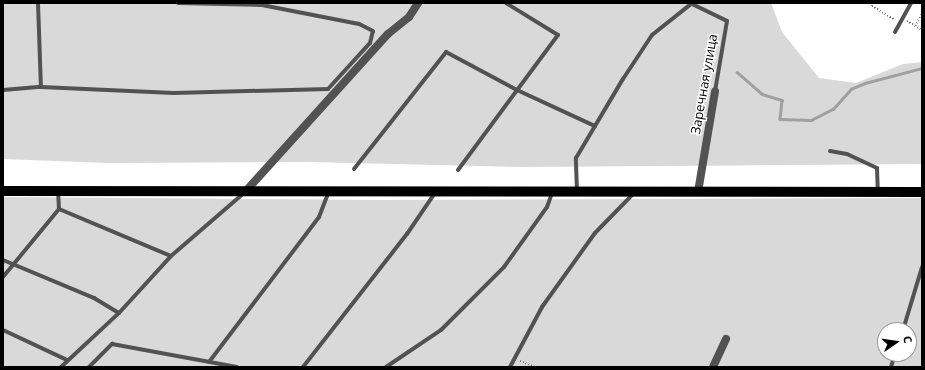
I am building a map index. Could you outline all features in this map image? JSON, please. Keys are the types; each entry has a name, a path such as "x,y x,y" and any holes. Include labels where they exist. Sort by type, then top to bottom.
{"main road":[{"path":"3,191 436,191 552,193 922,192"}],"street":[{"path":"245,192 388,34 409,17 418,3"},
{"name":"Заречная улица","path":"698,192 715,91"},
{"path":"713,367 726,339"}],"lane":[{"path":"38,3 41,87"},
{"path":"3,90 41,87 174,93 328,89 370,42 373,30 359,24 262,5 178,3"},
{"path":"458,170 558,35 506,3"},
{"path":"895,32 911,3"},
{"path":"576,192 576,158 623,79 640,51 652,35 690,4"},
{"name":"Заречная улица","path":"690,4 727,21 723,52 715,91"},
{"path":"354,169 446,52 517,90 595,126"},
{"path":"830,152 847,154 877,168 878,192"},
{"path":"3,277 59,209 58,191"},
{"path":"303,367 407,234 436,191"},
{"path":"61,367 119,314 171,256 245,192"},
{"path":"209,362 319,217 328,192"},
{"path":"510,367 542,307 595,233 635,192"},
{"path":"386,367 441,330 504,267 547,207 552,193"},
{"path":"59,209 171,256"},
{"path":"3,260 94,298 119,314"},
{"path":"905,322 922,267"},
{"path":"3,330 67,360"},
{"path":"89,367 112,344 237,367"}],"path":[{"path":"874,3 872,6 922,30"},
{"path":"915,26 922,13"},
{"path":"514,359 536,367"}],"shaded area":[{"path":"3,3 771,3 782,32 819,78 856,83 903,64 922,62 922,164 523,167 309,162 108,163 3,159"},
{"path":"3,197 384,200 922,198 922,367 3,367"}],"waterway":[{"path":"737,72 762,94 782,100 780,119 811,120 833,109 851,89 865,83 922,68"}]}
